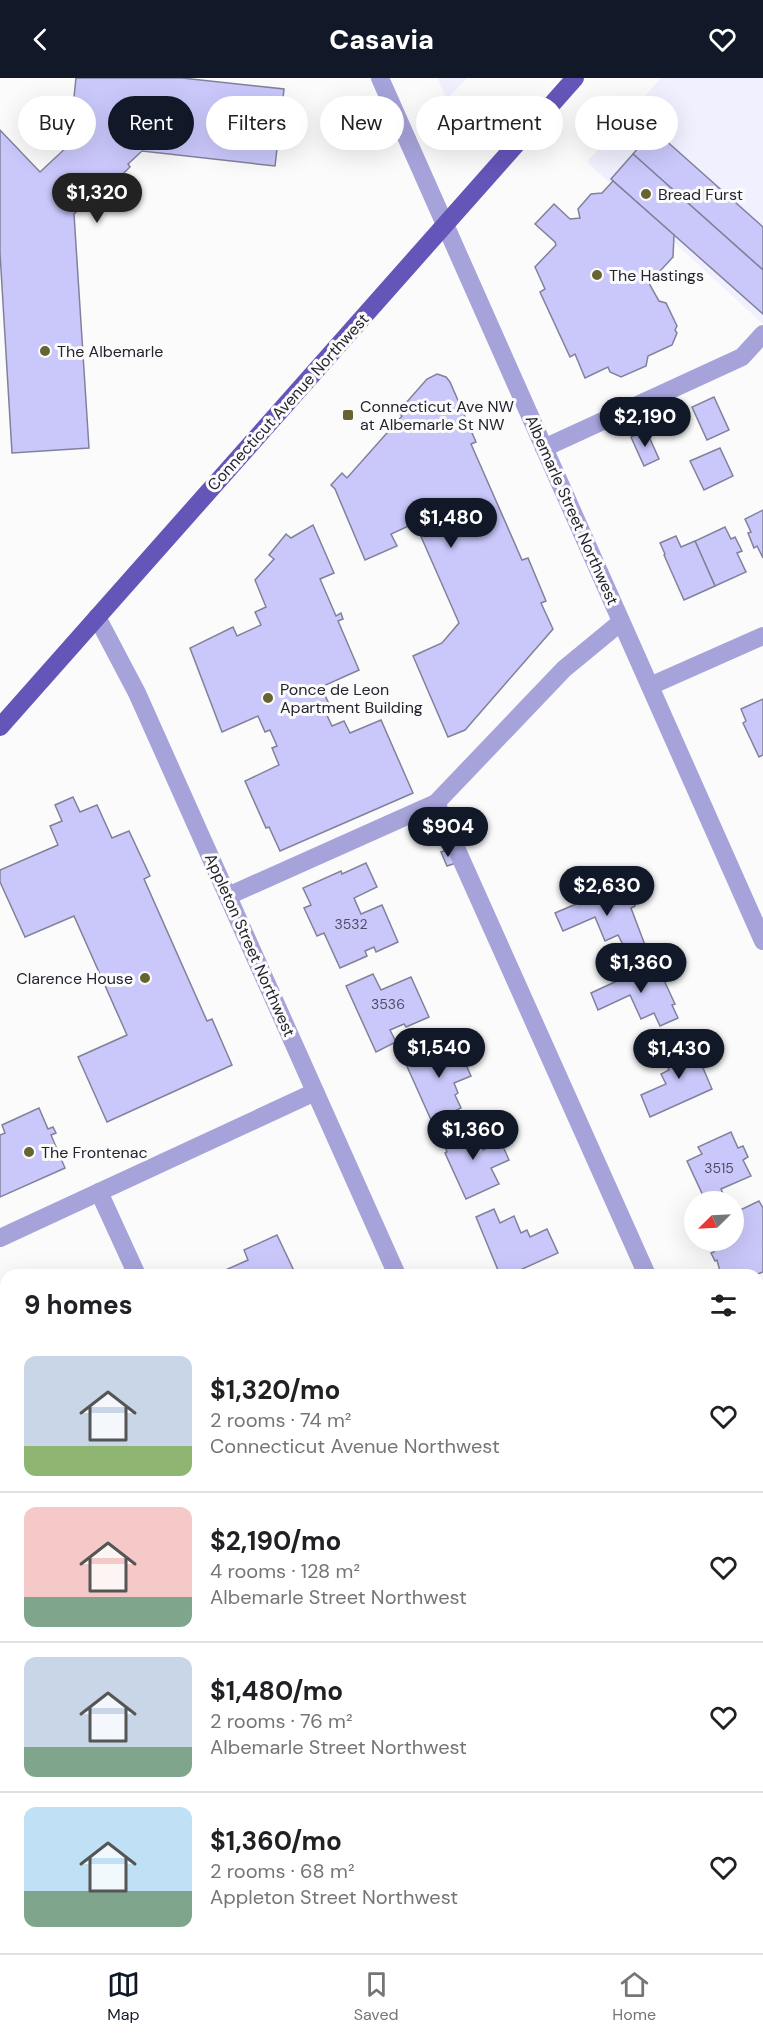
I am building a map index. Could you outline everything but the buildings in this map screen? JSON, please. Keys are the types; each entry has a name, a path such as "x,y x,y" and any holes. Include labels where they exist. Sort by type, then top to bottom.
{"main road":[{"name":"Connecticut Avenue Northwest","path":"0,727 575,78"}],"street":[{"name":"Albemarle Street Northwest","path":"380,78 763,941"},
{"path":"544,448 742,357 763,334"},
{"name":"Appleton Street Northwest","path":"98,617 137,693 394,1269"},
{"path":"228,896 436,803 564,669 621,622"},
{"path":"650,686 763,636"},
{"path":"436,803 644,1269"},
{"path":"0,1238 315,1092"},
{"path":"99,1192 135,1269"}],"shaded area":[{"path":"437,78 467,78 450,96 446,96"},
{"path":"661,78 763,78 763,324 587,162 598,150 678,150 678,96 645,96"}],"place":[{"name":"Bread Furst","path":"646,194"},
{"name":"The Hastings","path":"597,275"},
{"name":"The Albemarle","path":"45,351"},
{"name":"Connecticut Ave NW at Albemarle St NW","path":"348,415"},
{"name":"Ponce de Leon Apartment Building","path":"268,698"},
{"name":"Clarence House","path":"145,978"},
{"name":"The Frontenac","path":"29,1152"}]}
